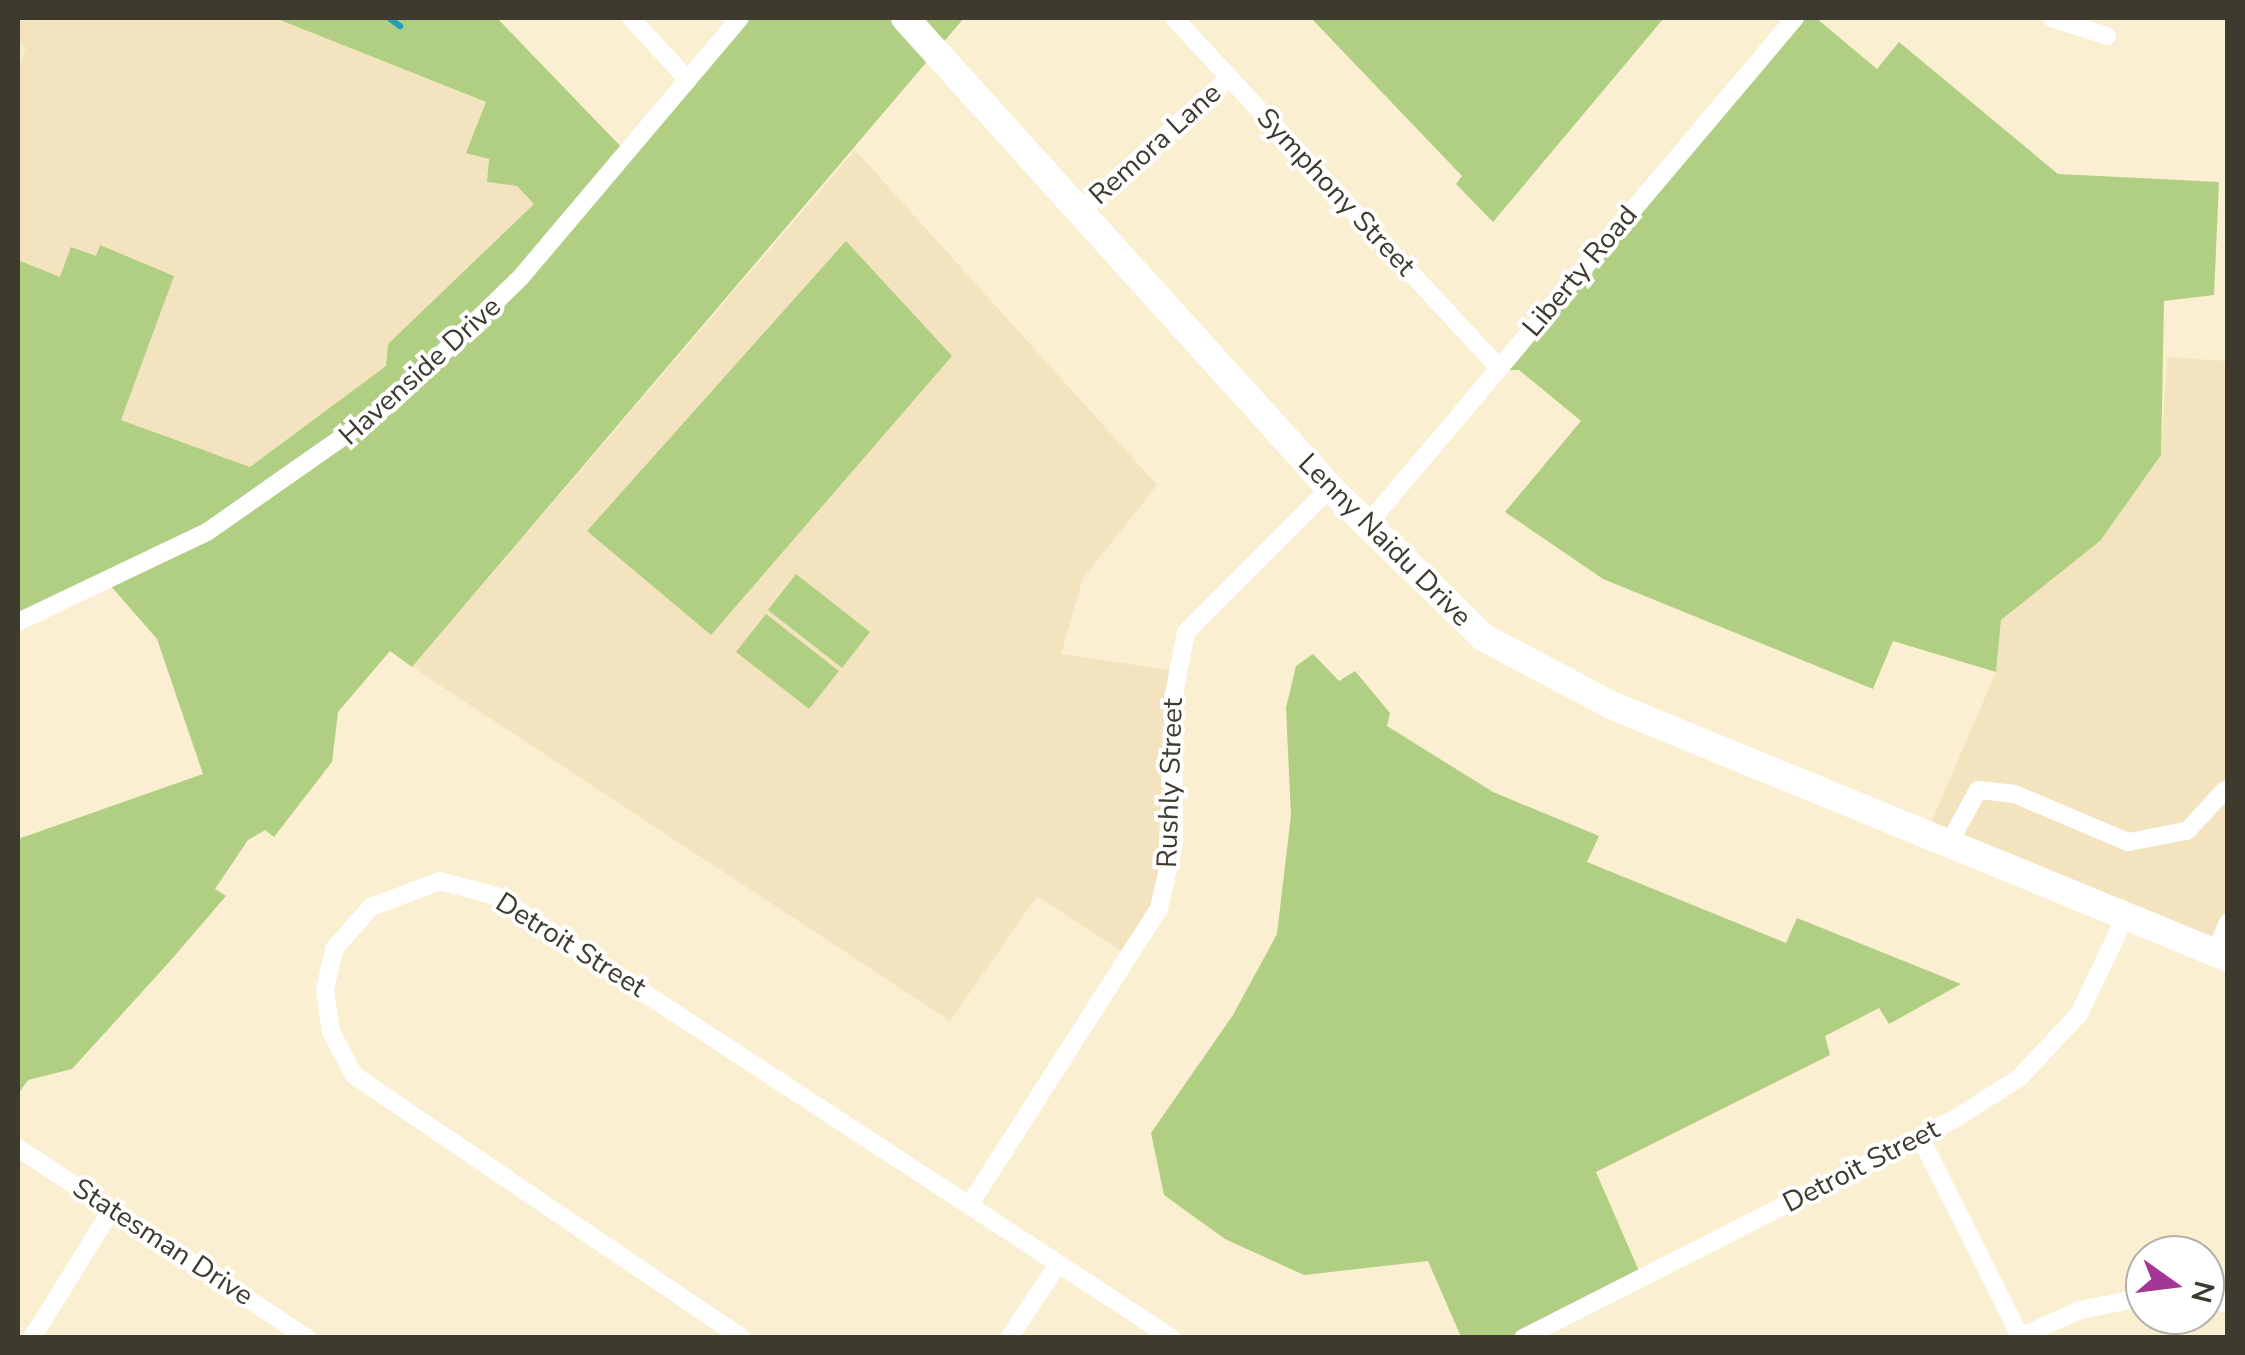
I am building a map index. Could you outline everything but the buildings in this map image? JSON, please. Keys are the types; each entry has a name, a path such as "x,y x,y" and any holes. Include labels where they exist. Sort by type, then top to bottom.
{"street":[{"path":"631,18 688,80"},
{"name":"Havenside Drive","path":"18,622 207,532 368,422 510,288 740,18"},
{"name":"Lenny Naidu Drive","path":"906,18 1330,488 1457,616 1545,674 2221,956"},
{"name":"Symphony Street","path":"1174,18 1498,367"},
{"name":"Liberty Road","path":"1366,526 1795,18"},
{"path":"2052,18 2106,36"},
{"name":"Remora Lane","path":"1081,210 1229,78"},
{"name":"Rushly Street","path":"970,1204 1159,908 1174,843 1174,687 1186,632 1213,596 1330,488"},
{"path":"1949,843 1970,798 1986,789 2128,842 2187,830 2226,790"},
{"name":"Detroit Street","path":"742,1338 354,1076 331,1032 325,990 334,949 371,907 440,881 496,896 1172,1338"},
{"name":"Detroit Street","path":"1524,1338 1988,1100 2045,1056 2092,992 2126,916"},
{"path":"2221,956 2228,923"},
{"path":"1920,1136 2019,1337 2080,1310 2125,1300"},
{"name":"Statesman Drive","path":"18,1148 307,1338"},
{"path":"32,1338 112,1209"},
{"path":"1009,1338 1058,1264"}],"shaded area":[{"path":"18,18 275,18 487,103 488,182 517,186 534,204 388,344 386,366 250,467 121,420 174,275 96,256 60,277 18,260 18,68 26,47 18,43"},
{"path":"855,150 1157,485 1083,578 1061,654 1176,671 1174,842 1132,958 1037,896 950,1021 412,667"},
{"path":"2167,357 2227,361 2228,924 2215,954 1926,835 1996,672 2001,620 2100,541 2161,455"}],"green space":[{"path":"275,18 497,18 627,153 741,18 964,18 412,667 390,651 338,712 332,762 274,837 265,830 248,840 215,889 226,896 171,960 72,1069 28,1080 18,1094 18,839 203,774 157,639 110,585 18,624 18,260 60,277 71,247 96,256 100,245 174,276 121,420 250,467 386,366 388,344 534,204 517,186 487,182 489,159 466,153 486,102"},
{"path":"1311,18 1664,18 1493,222 1456,184 1462,176"},
{"path":"1796,18 1816,18 1877,69 1899,42 2058,174 2219,182 2214,295 2164,301 2161,455 2100,541 2001,620 1996,672 1893,641 1873,689 1603,579 1505,512 1581,421 1519,370 1499,370"},
{"path":"846,241 952,356 711,635 587,531"},
{"path":"796,574 870,632 842,668 768,610"},
{"path":"766,614 839,671 809,709 736,652"},
{"path":"1313,654 1339,681 1355,671 1390,713 1387,726 1493,792 1599,836 1587,862 1786,943 1797,918 1961,984 1889,1024 1879,1008 1825,1036 1830,1055 1596,1172 1642,1278 1524,1337 1461,1337 1428,1261 1304,1275 1225,1239 1164,1195 1151,1133 1233,1015 1277,934 1291,815 1286,708 1296,666"}],"waterway":[{"path":"389,18 400,26"}]}
